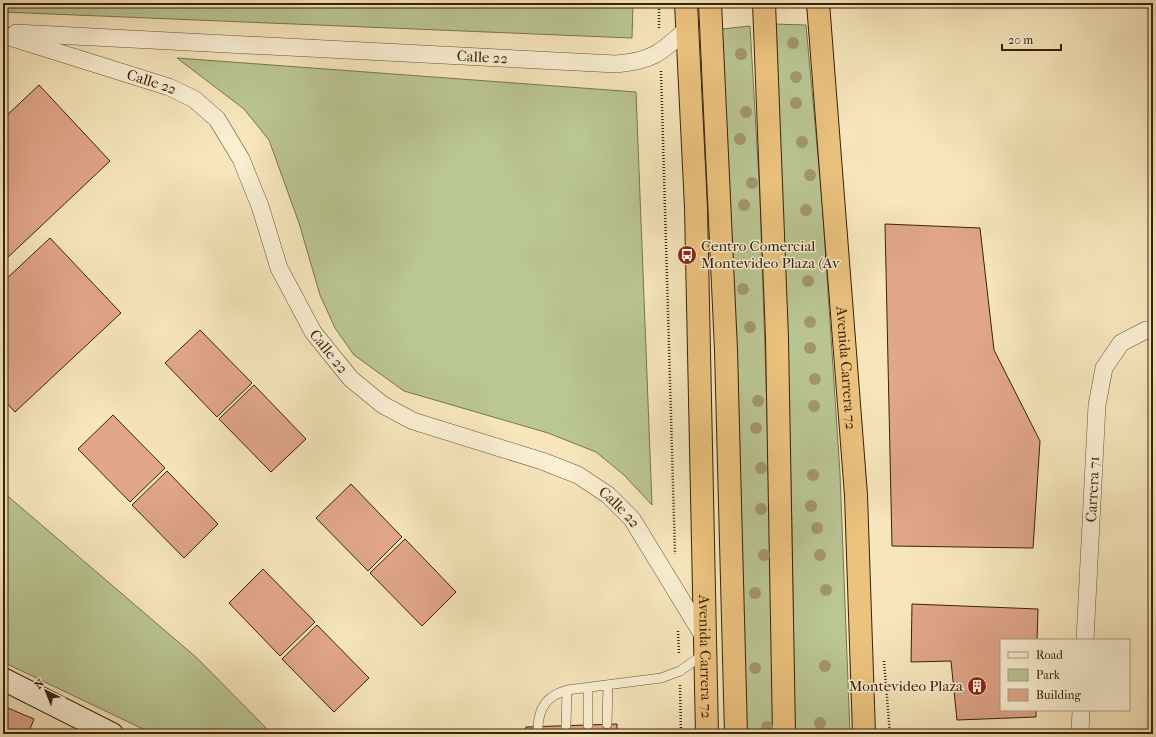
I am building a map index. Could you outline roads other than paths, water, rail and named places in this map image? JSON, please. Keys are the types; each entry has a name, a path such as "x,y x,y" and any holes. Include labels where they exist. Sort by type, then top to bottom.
{"highway":[{"name":"Avenida Carrera 72","path":"686,3 696,208 707,734"},
{"name":"Avenida Carrera 72","path":"710,3 722,231 736,734"},
{"path":"764,3 777,338 784,734"},
{"name":"Avenida Carrera 72","path":"818,3 856,495 864,734"},
{"path":"697,270 722,231"}],"street":[{"name":"Calle 22","path":"3,34 616,64 631,63 649,58 660,52 687,29"},
{"name":"Calle 22","path":"3,34 169,87 194,99 217,119 241,159 260,206 279,268 313,332 351,379 383,405 413,422 542,461 578,475 608,495 632,519 705,645"},
{"name":"Carrera 71","path":"1085,639 1097,405 1104,368 1121,343 1146,330 1153,330"},
{"path":"3,679 112,734"},
{"path":"1080,734 1081,711"}],"lane":[{"path":"538,727 538,716 543,706 549,698 557,693 566,690 661,678 680,671 705,645"},
{"path":"607,724 608,685"},
{"path":"588,687 588,725"},
{"path":"566,690 566,726"}],"place":[{"name":"Centro Comercial Montevideo Plaza (Av","path":"687,255"},
{"name":"Montevideo Plaza","path":"977,686"}]}
